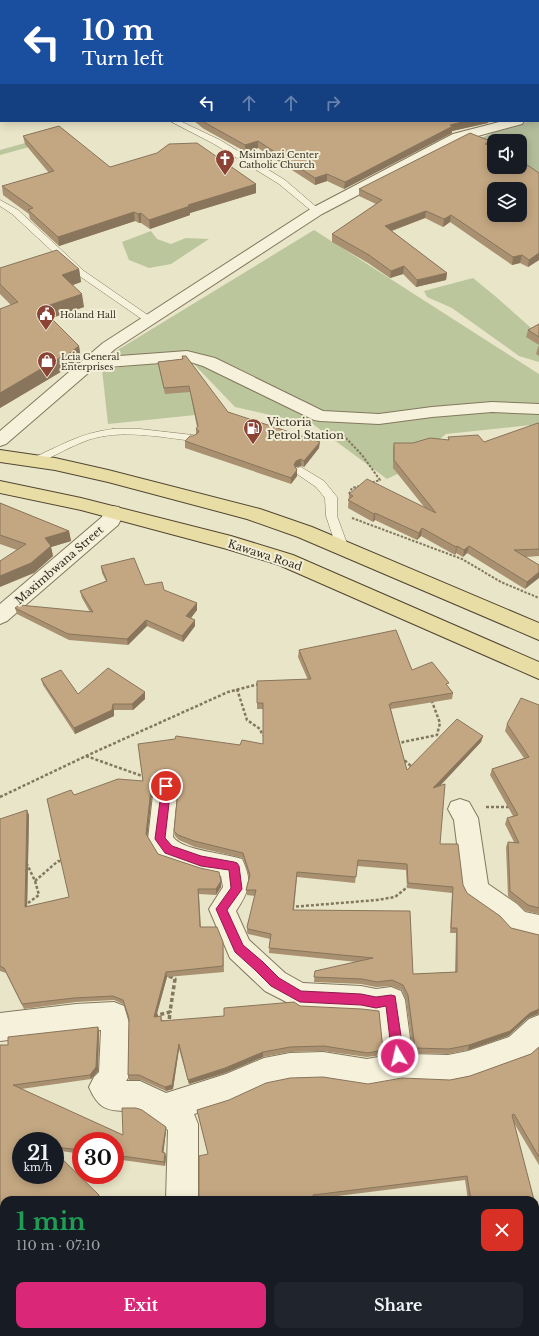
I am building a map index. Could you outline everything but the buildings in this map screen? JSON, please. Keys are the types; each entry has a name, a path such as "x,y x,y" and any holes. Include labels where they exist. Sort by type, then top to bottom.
{"main road":[{"path":"0,456 34,461 108,476 253,514 305,532 539,632"},
{"name":"Kawawa Road","path":"0,487 81,504 231,543 286,560 539,671"}],"street":[{"path":"0,440 109,346 317,211 458,137 514,122"},
{"path":"90,363 187,356 209,362 320,416 379,419 432,412 492,407 539,409"},
{"name":"Maximbwana Street","path":"0,616 111,520 112,512"},
{"path":"166,786 160,839 168,850 201,861 234,866 236,889 222,909 239,949 275,982 300,996 361,999 376,1002 391,1000 396,1044 401,1067"},
{"path":"460,809 466,818 476,890 508,912 518,923 539,927"},
{"path":"0,1027 76,1018 114,1016 116,1023 113,1078 104,1087 112,1096 140,1096 165,1108 183,1124 182,1196"},
{"path":"165,1108 230,1088 264,1072 290,1067 323,1066 367,1073 401,1067 421,1069 448,1068 468,1065 518,1048 539,1029"}],"lane":[{"path":"176,122 217,142 276,178 317,211"},
{"path":"0,202 16,212 81,273 149,320"},
{"path":"34,461 86,438 117,431 133,431 193,438"},
{"path":"301,471 320,484 331,497 329,504 343,549"}],"path":[{"path":"320,416 340,432 362,455 380,480 352,488 349,495"},
{"path":"348,516 462,559 501,582 539,598"},
{"path":"0,798 86,756 237,688 264,682"},
{"path":"237,688 247,720 260,729 262,734 272,740"},
{"path":"393,748 403,742 438,735 440,724 430,696"},
{"path":"394,754 407,760 415,770"},
{"path":"86,756 130,770 166,786"},
{"path":"497,806 514,811"},
{"path":"460,809 497,806 517,807"},
{"path":"22,908 39,895 35,881 23,856"},
{"path":"35,881 58,861 69,863"},
{"path":"286,906 377,900 395,897 413,882"},
{"path":"163,971 175,979 169,1027"},
{"path":"114,1016 151,1016 170,1012"}],"green space":[{"path":"539,122 539,173 527,165 527,134 490,134 511,125"},
{"path":"487,135 487,142 481,138"},
{"path":"36,140 44,143 0,155 0,150"},
{"path":"314,230 539,374 539,423 446,434 430,447 412,467 387,479 314,425 235,407 189,359 195,415 108,424 102,369 178,361 106,366 111,354"},
{"path":"151,231 157,239 171,244 186,238 209,239 171,264 149,268 129,260 122,242"},
{"path":"473,278 539,335 539,362 519,356 452,308 427,297 424,291"}],"place":[{"name":"Msimbazi Center Catholic Church","path":"225,176"},
{"name":"Holand Hall","path":"46,331"},
{"name":"Lcia General Enterprises","path":"47,378"},
{"name":"Victoria Petrol Station","path":"253,445"}],"route":[{"path":"166,786 166,797 160,839 168,850 201,861 234,866 236,889 222,909 239,949 275,982 300,996 361,999 376,1002 391,1000 398,1056"}]}
